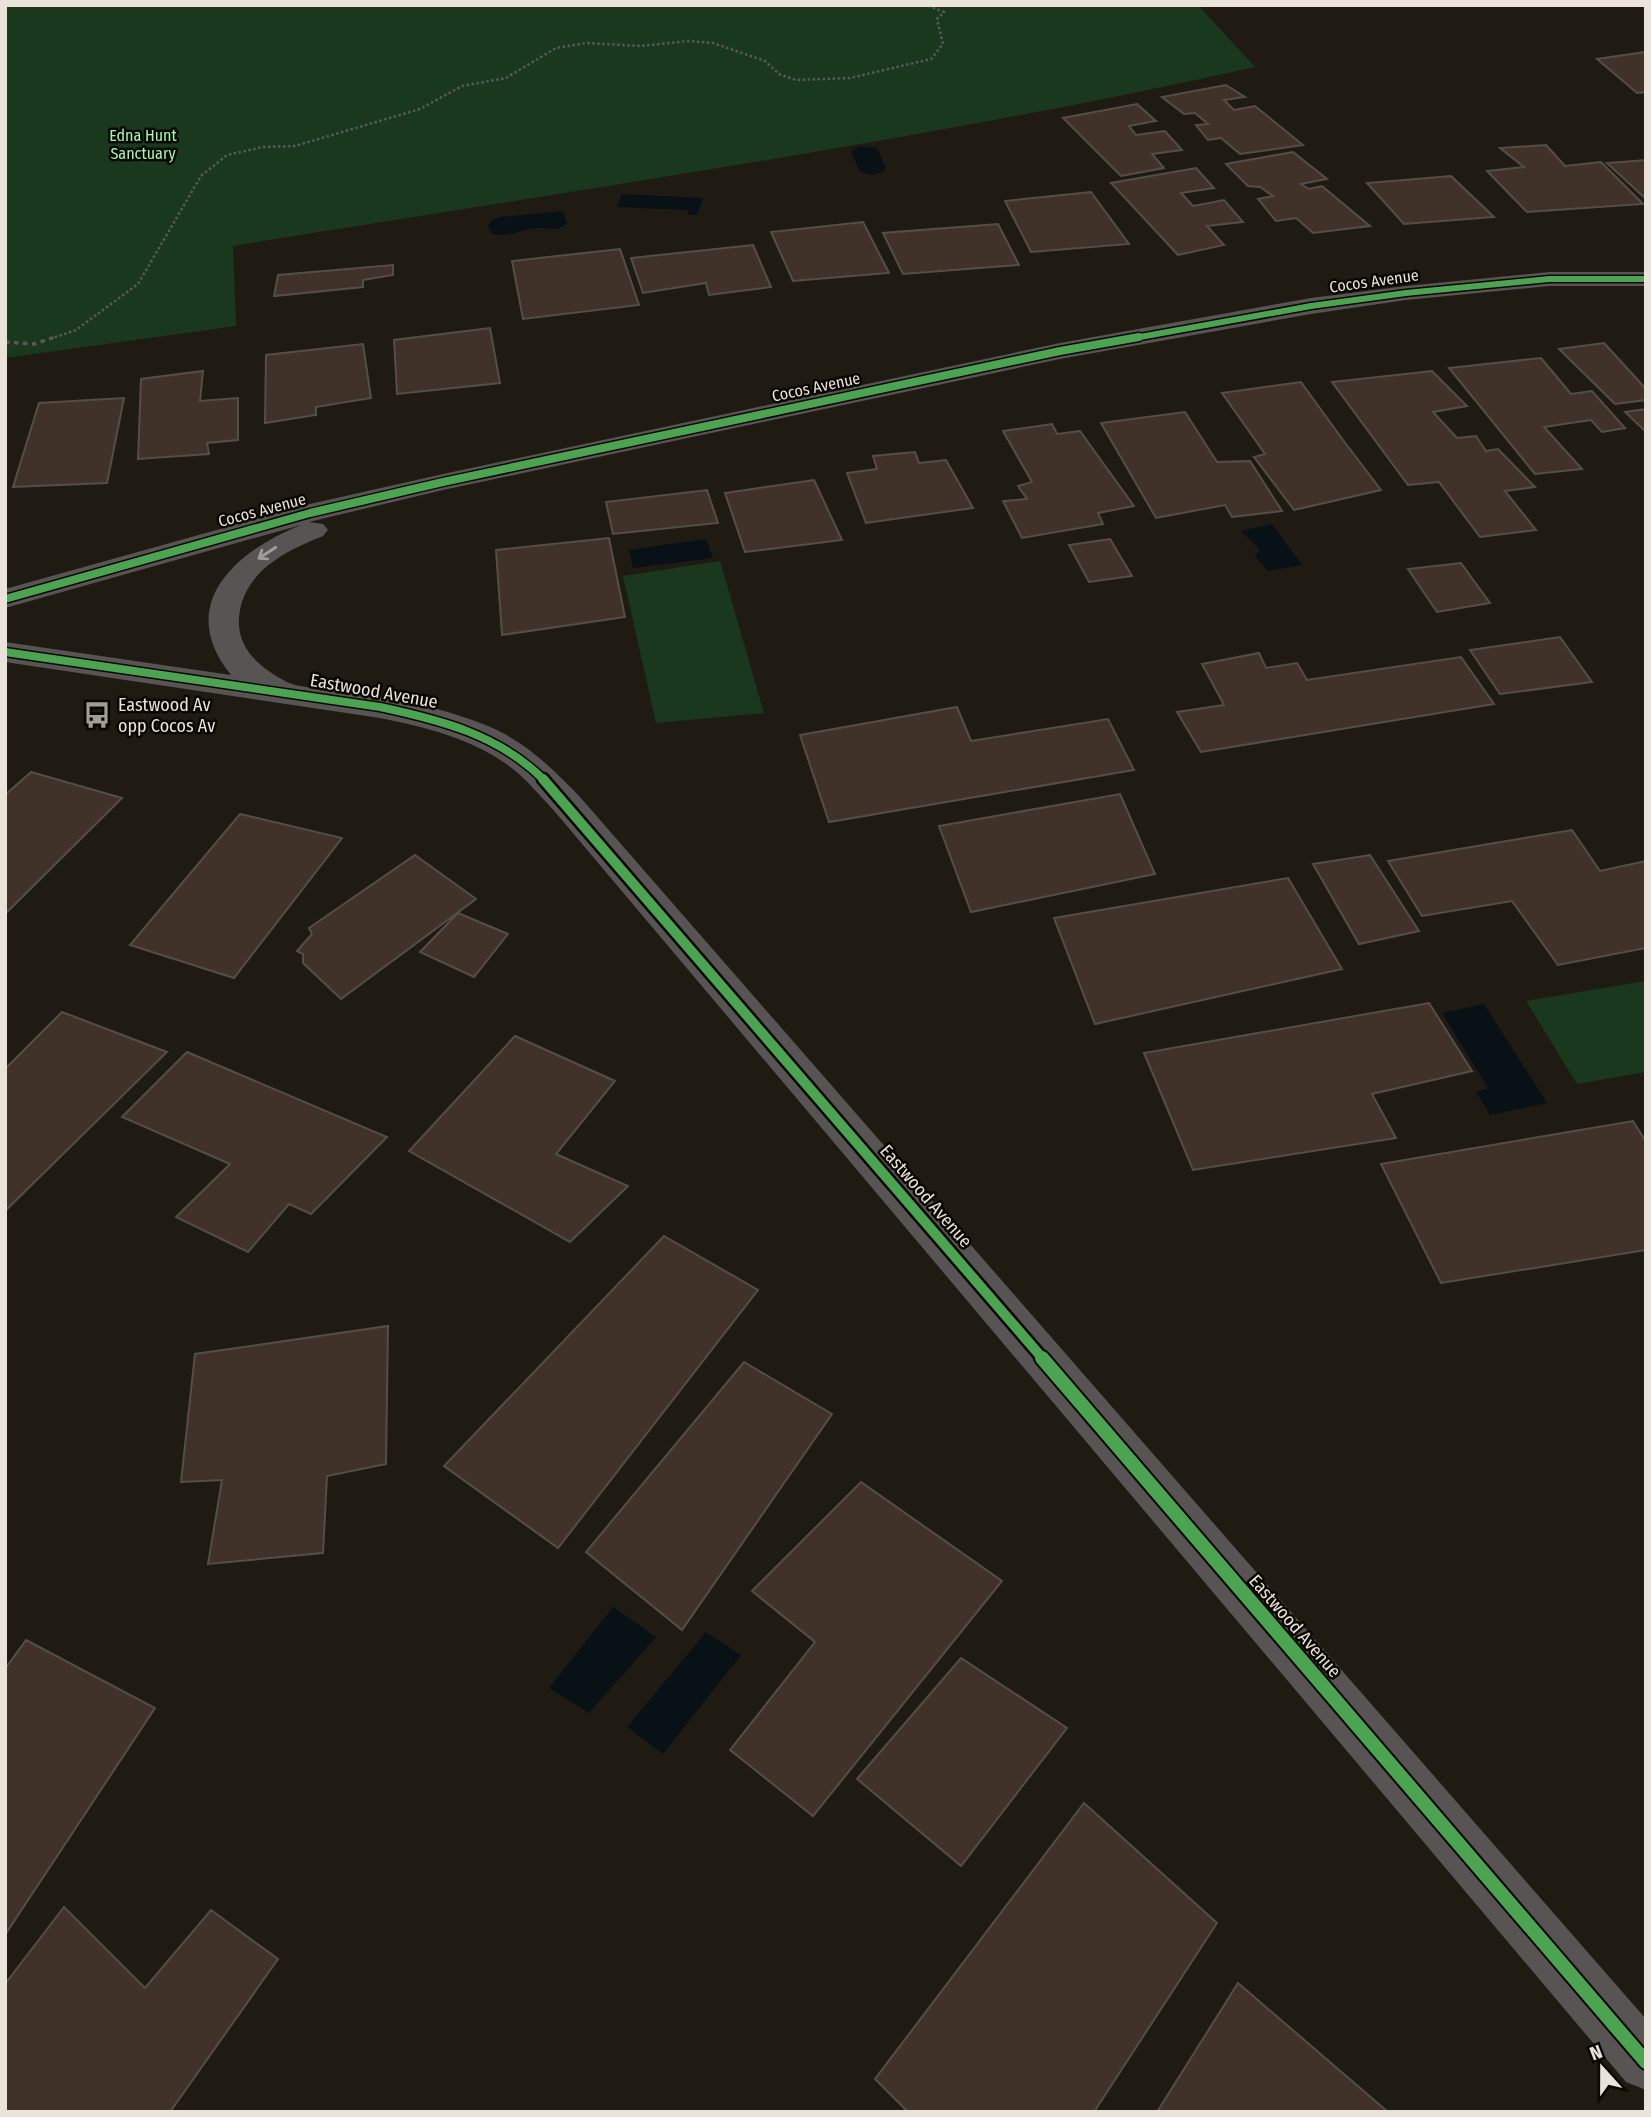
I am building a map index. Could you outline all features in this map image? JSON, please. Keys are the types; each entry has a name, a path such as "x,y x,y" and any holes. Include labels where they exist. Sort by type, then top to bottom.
{"street":[{"name":"Cocos Avenue","path":"5,600 310,513 443,482 1059,351 1311,306 1476,285 1549,279 1646,279"},
{"path":"302,696 260,683 234,662 223,636 225,609 236,581 259,557 288,540 443,482"},
{"name":"Eastwood Avenue","path":"5,652 434,718 485,738 528,764 586,826 1646,2062"}],"path":[{"path":"5,342 34,344 76,330 138,285 201,176 227,155 263,147 295,146 420,109 462,86 506,78 555,48 586,43 640,46 688,41 713,43 765,61 779,74 796,80 850,78 931,59 943,44 937,19 944,12 926,5"}],"green space":[{"name":"Edna Hunt Sanctuary","path":"5,5 1198,5 1255,67 873,142 233,246 236,326 5,358"},
{"path":"720,561 764,713 656,723 623,576"},
{"path":"1646,981 1646,1072 1577,1084 1526,1001"}],"shaded area":[{"path":"859,146 878,149 885,171 872,175 860,172 851,152"},
{"path":"622,194 703,198 697,215 688,215 689,210 617,207"},
{"path":"563,211 567,223 556,229 535,228 497,235 491,233 488,226 499,217"},
{"path":"1272,524 1302,565 1267,571 1255,556 1260,550 1241,531"},
{"path":"706,539 713,558 633,568 629,550"},
{"path":"1484,1004 1547,1103 1490,1115 1476,1092 1488,1088 1442,1013"},
{"path":"613,1607 656,1637 589,1713 549,1688"},
{"path":"706,1632 741,1655 663,1754 627,1727"}],"building":[{"path":"1646,52 1646,92 1637,93 1597,59"},
{"path":"1226,85 1245,97 1224,100 1234,110 1255,106 1303,145 1240,154 1221,138 1208,140 1196,125 1208,124 1195,113 1184,114 1162,97"},
{"path":"1137,104 1156,121 1129,126 1136,135 1165,131 1182,150 1152,154 1164,168 1121,176 1063,118"},
{"path":"1546,145 1565,166 1601,162 1643,204 1527,212 1487,171 1524,167 1500,148"},
{"path":"1293,152 1327,179 1301,184 1309,189 1322,186 1370,226 1313,233 1296,218 1276,221 1258,199 1273,196 1260,187 1248,186 1226,164"},
{"path":"1646,160 1646,199 1607,163"},
{"path":"1196,168 1214,188 1181,193 1193,206 1224,200 1243,222 1207,226 1224,245 1178,255 1111,183"},
{"path":"1451,176 1494,217 1404,224 1367,183"},
{"path":"1091,192 1129,244 1031,252 1005,201"},
{"path":"863,222 889,273 793,281 771,232"},
{"path":"998,224 1019,265 903,274 883,233"},
{"path":"753,245 771,287 709,295 706,283 643,293 631,258"},
{"path":"620,249 639,305 523,319 512,261"},
{"path":"393,265 393,275 363,280 363,287 274,296 278,275"},
{"path":"490,328 500,383 397,394 394,340"},
{"path":"1604,343 1646,389 1646,400 1615,404 1559,349"},
{"path":"363,344 371,398 316,407 316,415 265,423 266,355"},
{"path":"1541,358 1571,394 1592,391 1625,428 1602,432 1591,420 1544,427 1582,469 1535,474 1449,368"},
{"path":"203,371 200,401 238,398 238,440 207,443 209,454 138,459 141,379"},
{"path":"1432,371 1467,406 1433,412 1457,438 1476,436 1486,451 1498,449 1535,487 1505,491 1536,530 1480,537 1439,482 1408,485 1332,382"},
{"path":"1301,382 1381,490 1294,510 1254,457 1265,454 1222,393"},
{"path":"124,398 107,483 13,487 39,403"},
{"path":"1646,409 1646,432 1625,412"},
{"path":"1185,412 1217,462 1250,461 1282,511 1232,517 1225,505 1156,518 1101,423"},
{"path":"1052,424 1057,434 1080,431 1134,506 1098,513 1103,524 1022,538 1003,501 1027,499 1018,486 1032,482 1003,431"},
{"path":"915,452 919,463 946,460 973,508 866,523 847,473 877,469 873,456"},
{"path":"814,480 842,540 745,552 725,493"},
{"path":"707,490 718,523 613,534 606,502"},
{"path":"609,538 625,617 502,635 496,550"},
{"path":"1110,539 1132,576 1089,582 1069,545"},
{"path":"1461,563 1490,603 1437,612 1408,569"},
{"path":"1560,637 1592,682 1500,694 1470,650"},
{"path":"1259,653 1266,668 1297,663 1307,680 1461,657 1494,704 1201,752 1177,712 1224,705 1202,664"},
{"path":"957,707 971,741 1108,719 1134,770 829,822 800,735"},
{"path":"31,772 122,798 5,914 5,795"},
{"path":"1120,794 1155,874 971,912 939,826"},
{"path":"240,814 342,838 234,978 130,945"},
{"path":"1572,830 1600,871 1646,861 1646,948 1558,965 1512,901 1422,916 1388,861"},
{"path":"415,855 476,899 341,999 303,963 303,954 297,951 312,934 309,928"},
{"path":"1370,855 1419,931 1359,944 1313,864"},
{"path":"1288,878 1342,969 1095,1024 1054,918"},
{"path":"458,913 508,934 474,977 420,952"},
{"path":"1429,1003 1472,1071 1372,1094 1396,1138 1193,1170 1144,1053"},
{"path":"62,1012 167,1052 5,1211 5,1069"},
{"path":"515,1036 615,1081 556,1154 628,1186 570,1242 409,1151"},
{"path":"187,1052 387,1137 311,1214 289,1204 248,1252 176,1217 230,1164 122,1117"},
{"path":"1633,1121 1646,1142 1646,1250 1441,1283 1381,1164"},
{"path":"664,1236 758,1290 558,1548 444,1466"},
{"path":"388,1326 386,1464 327,1476 323,1553 208,1564 222,1480 181,1482 195,1354"},
{"path":"744,1362 832,1414 682,1630 586,1552"},
{"path":"861,1482 1002,1581 813,1816 730,1750 815,1642 752,1591"},
{"path":"26,1640 155,1708 5,1935 5,1669"},
{"path":"961,1658 1067,1728 961,1866 857,1779"},
{"path":"1084,1803 1217,1923 1094,2112 908,2112 875,2079"},
{"path":"64,1907 145,1988 211,1910 278,1959 170,2112 5,2112 5,1984"},
{"path":"1238,1983 1388,2112 1157,2112"}],"cycle path":[{"path":"5,599 310,513 443,482 1060,351 1311,306 1406,293 1549,279 1646,279"},
{"path":"5,652 380,707 439,721 478,734 530,766 568,805 1646,2062"}],"place":[{"name":"Eastwood Av opp Cocos Av","path":"97,715"}]}
